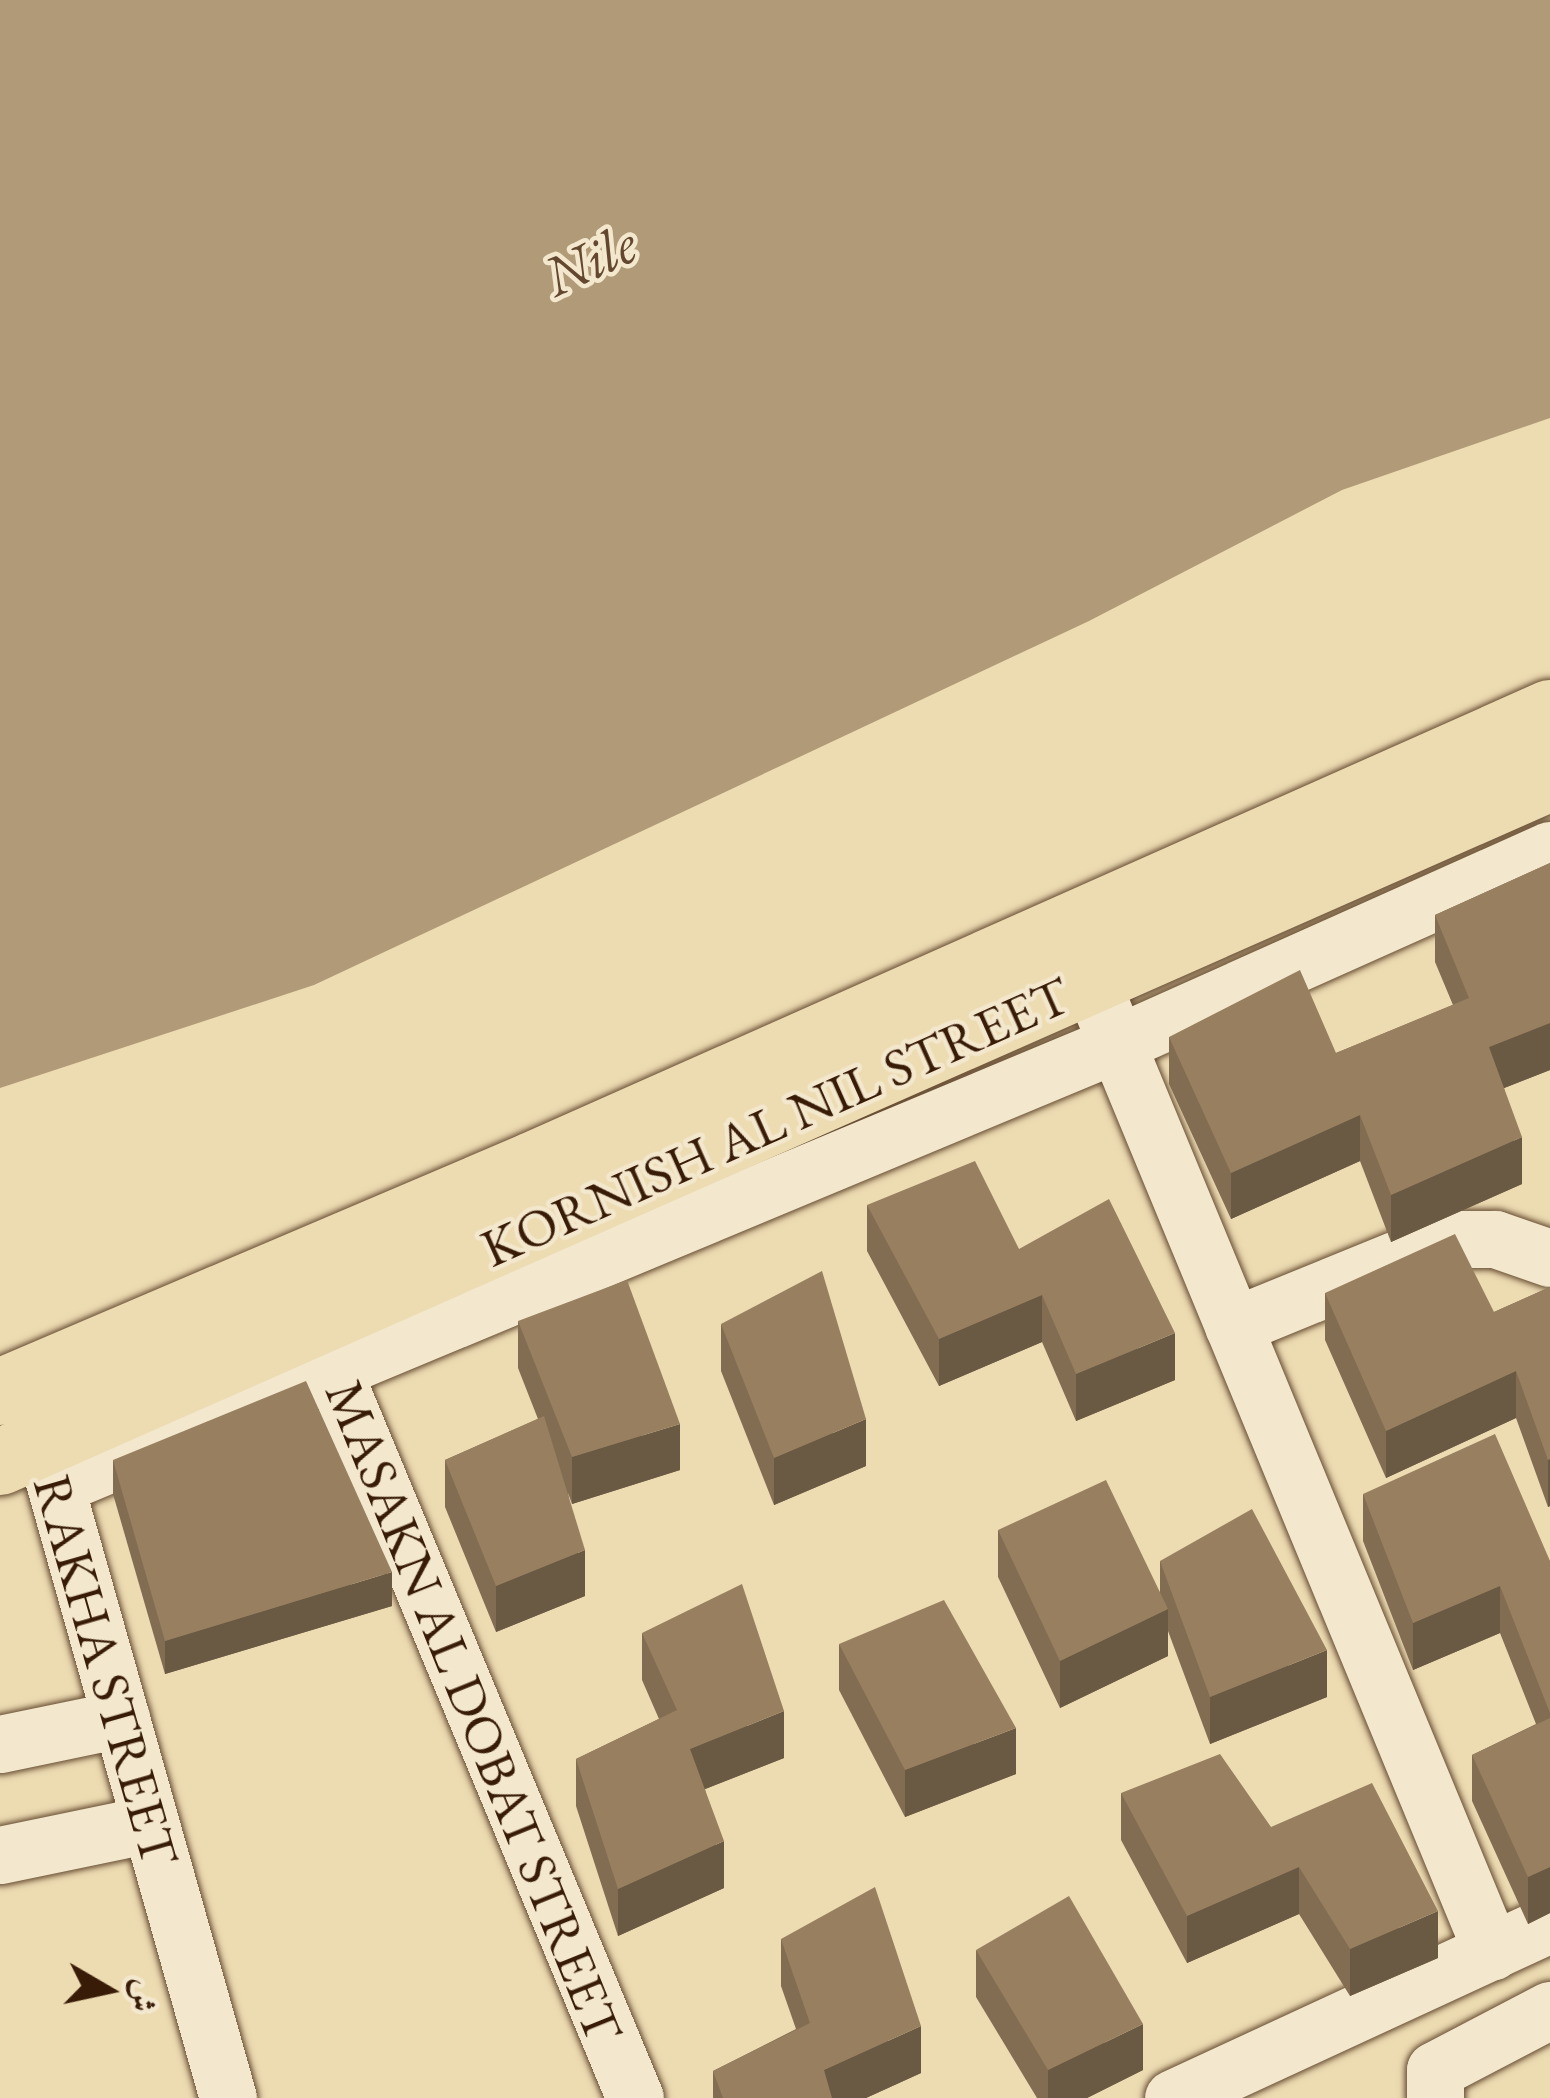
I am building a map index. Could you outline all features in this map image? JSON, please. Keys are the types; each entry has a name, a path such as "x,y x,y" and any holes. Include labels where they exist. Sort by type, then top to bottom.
{"highway":[{"name":"KORNISH AL NIL STREET","path":"33,1464 325,1349 544,1191 1550,713"},
{"name":"KORNISH AL NIL STREET","path":"13,1386 1092,982 1550,778"}],"street":[{"path":"325,1349 1116,1044 1550,850"},
{"path":"1092,982 1492,1952"},
{"path":"1232,1326 1446,1239 1495,1239 1550,1258"},
{"name":"MASAKN AL DOBAT STREET","path":"325,1349 635,2098"},
{"name":"RAKHA STREET","path":"13,1386 33,1464 121,1719 228,2098"},
{"path":"0,1744 121,1719"},
{"path":"0,1855 151,1823"},
{"path":"1173,2098 1550,1924"},
{"path":"1435,2098 1435,2070 1550,2010"}],"water":[{"name":"Nile","path":"0,0 1550,0 1550,418 1342,490 1089,621 314,985 0,1088"}],"building":[{"path":"1550,863 1550,1023 1489,1047 1522,1137 1391,1195 1360,1115 1231,1173 1169,1037 1300,970 1336,1053 1469,998 1435,915"},
{"path":"975,1161 1019,1249 1109,1199 1175,1333 1076,1374 1042,1295 939,1339 867,1205"},
{"path":"1455,1234 1494,1312 1550,1287 1548,1460 1516,1371 1386,1431 1325,1293"},
{"path":"822,1271 866,1419 774,1458 721,1324"},
{"path":"627,1280 680,1424 572,1457 518,1321"},
{"path":"306,1381 392,1572 165,1641 113,1460"},
{"path":"544,1416 585,1550 496,1586 445,1460"},
{"path":"1495,1434 1550,1561 1550,1713 1500,1586 1413,1623 1363,1494"},
{"path":"1106,1480 1168,1609 1060,1661 998,1530"},
{"path":"1252,1509 1327,1650 1210,1697 1160,1561"},
{"path":"742,1584 784,1711 690,1749 724,1841 618,1889 576,1759 677,1710 642,1633"},
{"path":"944,1600 1016,1728 905,1770 839,1644"},
{"path":"1550,1718 1550,1867 1528,1877 1472,1755"},
{"path":"1220,1754 1271,1827 1372,1783 1438,1911 1350,1949 1299,1867 1187,1916 1121,1793"},
{"path":"875,1887 921,2026 824,2070 832,2098 723,2098 713,2071 810,2023 781,1939"},
{"path":"1069,1896 1143,2024 1048,2070 976,1950"}]}
